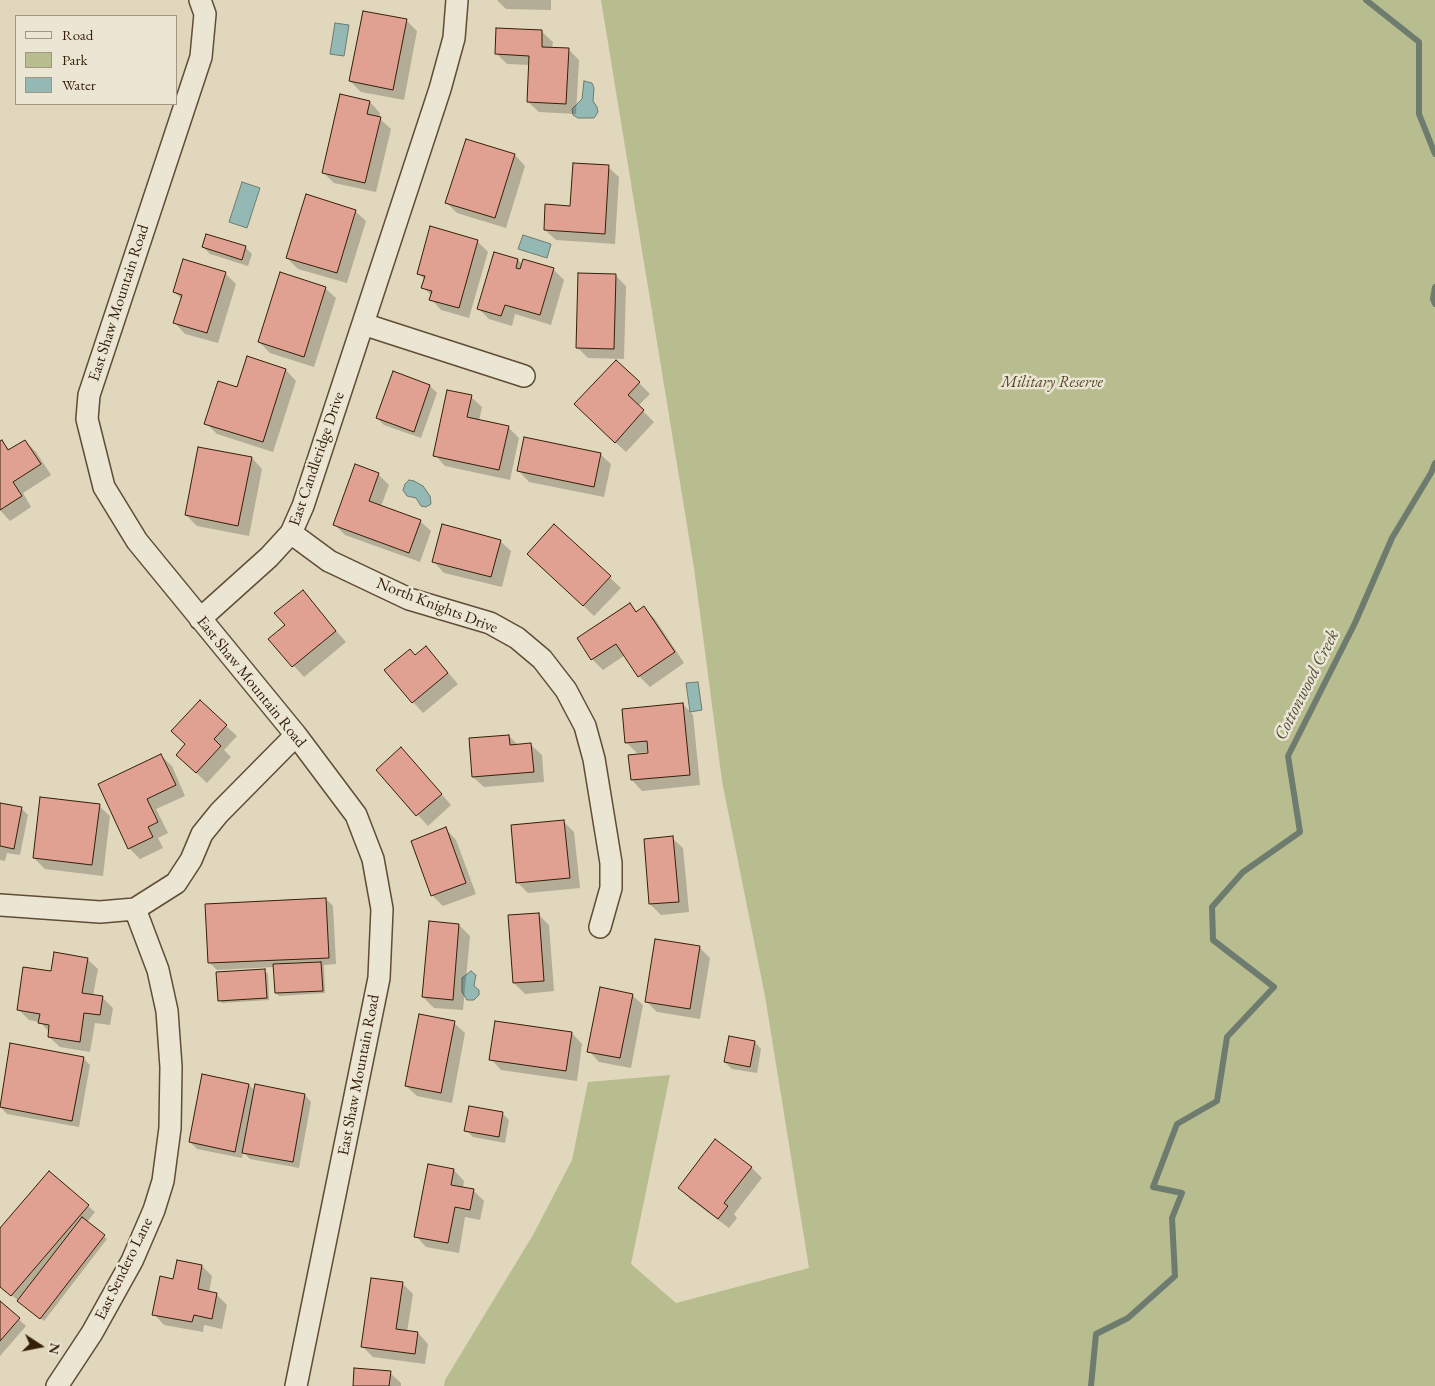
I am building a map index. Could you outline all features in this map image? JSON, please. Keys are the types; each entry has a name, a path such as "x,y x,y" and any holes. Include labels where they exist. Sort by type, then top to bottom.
{"street":[{"name":"East Shaw Mountain Road","path":"200,0 205,14 201,57 89,395 87,419 104,487 138,541 296,735 356,815 373,859 382,909 379,978 296,1386"},
{"name":"East Candleridge Drive","path":"200,619 269,557 291,533 302,506 440,89 454,38 457,0"},
{"path":"363,324 524,376"},
{"name":"North Knights Drive","path":"291,533 329,561 409,598 490,624 517,638 542,659 566,690 584,726 594,759 612,863 611,888 600,927"},
{"path":"0,905 100,912 135,909 176,882 191,860 202,834 219,813 296,735"},
{"name":"East Sendero Lane","path":"57,1386 92,1333 132,1260 154,1210 163,1181 170,1119 171,1067 167,1011 158,970 135,909"}],"green space":[{"name":"Military Reserve","path":"601,0 1435,0 1435,1386 444,1386 445,1380 533,1235 572,1160 588,1082 670,1075 631,1264 676,1303 809,1268 765,996 722,781 694,568"}],"water":[{"path":"335,23 349,25 344,56 330,54"},
{"path":"584,81 592,83 594,88 593,101 598,112 594,118 578,118 573,115 572,109 582,99"},
{"path":"242,182 260,188 247,228 229,222"},
{"path":"523,235 551,244 547,258 518,249"},
{"path":"409,480 423,486 430,496 431,504 426,507 421,506 416,498 407,496 403,490"},
{"path":"698,682 702,710 690,712 686,683"},
{"path":"471,971 476,975 474,986 479,990 479,995 474,1000 467,1000 462,992 462,978"}],"building":[{"path":"363,11 407,19 393,90 349,81"},
{"path":"496,28 542,30 542,47 569,48 566,104 527,102 529,56 495,54"},
{"path":"340,94 370,101 367,114 381,117 365,183 322,173"},
{"path":"466,139 515,154 495,218 445,203"},
{"path":"573,163 609,165 605,234 544,230 545,204 570,206"},
{"path":"306,194 356,210 337,273 286,258"},
{"path":"430,226 478,240 459,308 429,300 432,291 421,288 425,276 417,274"},
{"path":"206,234 246,246 242,260 202,247"},
{"path":"494,252 518,259 516,268 520,269 523,259 554,268 540,315 505,305 501,316 477,309"},
{"path":"183,259 226,272 207,333 173,323 182,295 173,292"},
{"path":"280,272 326,287 304,357 258,342"},
{"path":"578,273 616,274 614,349 576,348"},
{"path":"247,356 286,369 263,442 204,424 218,381 237,387"},
{"path":"616,360 640,382 628,395 644,410 615,443 574,404"},
{"path":"393,371 430,385 414,432 376,418"},
{"path":"447,390 472,395 467,417 509,426 499,470 433,456"},
{"path":"524,437 601,453 594,487 517,471"},
{"path":"2,440 8,450 25,440 41,464 13,482 22,496 0,510 0,441"},
{"path":"198,447 252,457 238,526 185,515"},
{"path":"355,464 379,473 369,501 421,520 409,553 333,525"},
{"path":"442,524 501,540 491,577 432,562"},
{"path":"554,524 611,576 583,606 527,554"},
{"path":"303,590 336,631 292,667 268,639 285,625 274,613"},
{"path":"630,603 636,612 644,606 675,652 638,677 616,644 591,660 577,638"},
{"path":"426,646 448,673 412,703 384,670 410,649 415,655"},
{"path":"200,700 227,725 214,739 221,746 196,773 176,755 185,744 171,731"},
{"path":"683,703 690,775 631,780 628,755 648,753 647,741 625,743 622,709"},
{"path":"509,735 510,745 531,743 534,772 472,777 469,738"},
{"path":"401,747 442,794 416,816 376,770"},
{"path":"161,754 176,785 147,799 158,822 148,827 153,837 128,849 98,784"},
{"path":"40,797 100,804 92,865 33,858"},
{"path":"0,803 22,807 14,849 0,846"},
{"path":"564,820 570,878 516,883 511,825"},
{"path":"446,827 466,883 431,896 411,841"},
{"path":"673,836 679,902 649,904 644,839"},
{"path":"326,898 329,958 208,963 205,904"},
{"path":"539,913 544,981 513,983 508,915"},
{"path":"429,921 459,924 453,1000 422,997"},
{"path":"655,939 700,946 690,1009 645,1002"},
{"path":"54,952 88,958 82,993 103,996 100,1015 84,1013 80,1042 48,1037 49,1025 38,1023 40,1014 17,1010 23,967 51,971"},
{"path":"321,962 323,991 275,993 273,964"},
{"path":"265,969 267,998 218,1001 216,972"},
{"path":"600,987 633,994 620,1058 587,1052"},
{"path":"419,1014 455,1021 441,1093 405,1086"},
{"path":"495,1021 572,1032 566,1071 489,1060"},
{"path":"729,1036 755,1041 750,1067 724,1062"},
{"path":"10,1043 84,1057 72,1121 0,1107"},
{"path":"202,1074 249,1084 235,1152 189,1142"},
{"path":"255,1084 305,1094 293,1162 242,1153"},
{"path":"469,1106 503,1112 499,1137 464,1131"},
{"path":"715,1139 752,1167 724,1203 728,1206 718,1219 678,1188"},
{"path":"428,1164 454,1169 451,1185 474,1189 470,1210 455,1207 448,1243 414,1237"},
{"path":"49,1171 89,1205 11,1296 0,1287 0,1228"},
{"path":"82,1217 105,1235 40,1319 17,1301"},
{"path":"177,1260 202,1265 198,1289 217,1293 212,1319 194,1315 192,1322 152,1315 160,1276 173,1279"},
{"path":"371,1278 403,1282 396,1329 418,1332 415,1354 361,1347"},
{"path":"0,1301 20,1318 0,1341"},
{"path":"354,1368 391,1371 389,1386 353,1386"}],"waterway":[{"name":"Cottonwood Creek","path":"1366,0 1419,42 1419,114 1435,154"},
{"name":"Cottonwood Creek","path":"1435,287 1433,299 1435,304"},
{"name":"Cottonwood Creek","path":"1091,1386 1096,1334 1128,1318 1175,1276 1172,1218 1182,1193 1153,1187 1177,1124 1217,1101 1227,1037 1274,987 1213,940 1212,907 1243,872 1300,832 1288,756 1355,623 1392,538 1431,473 1435,463"}]}
